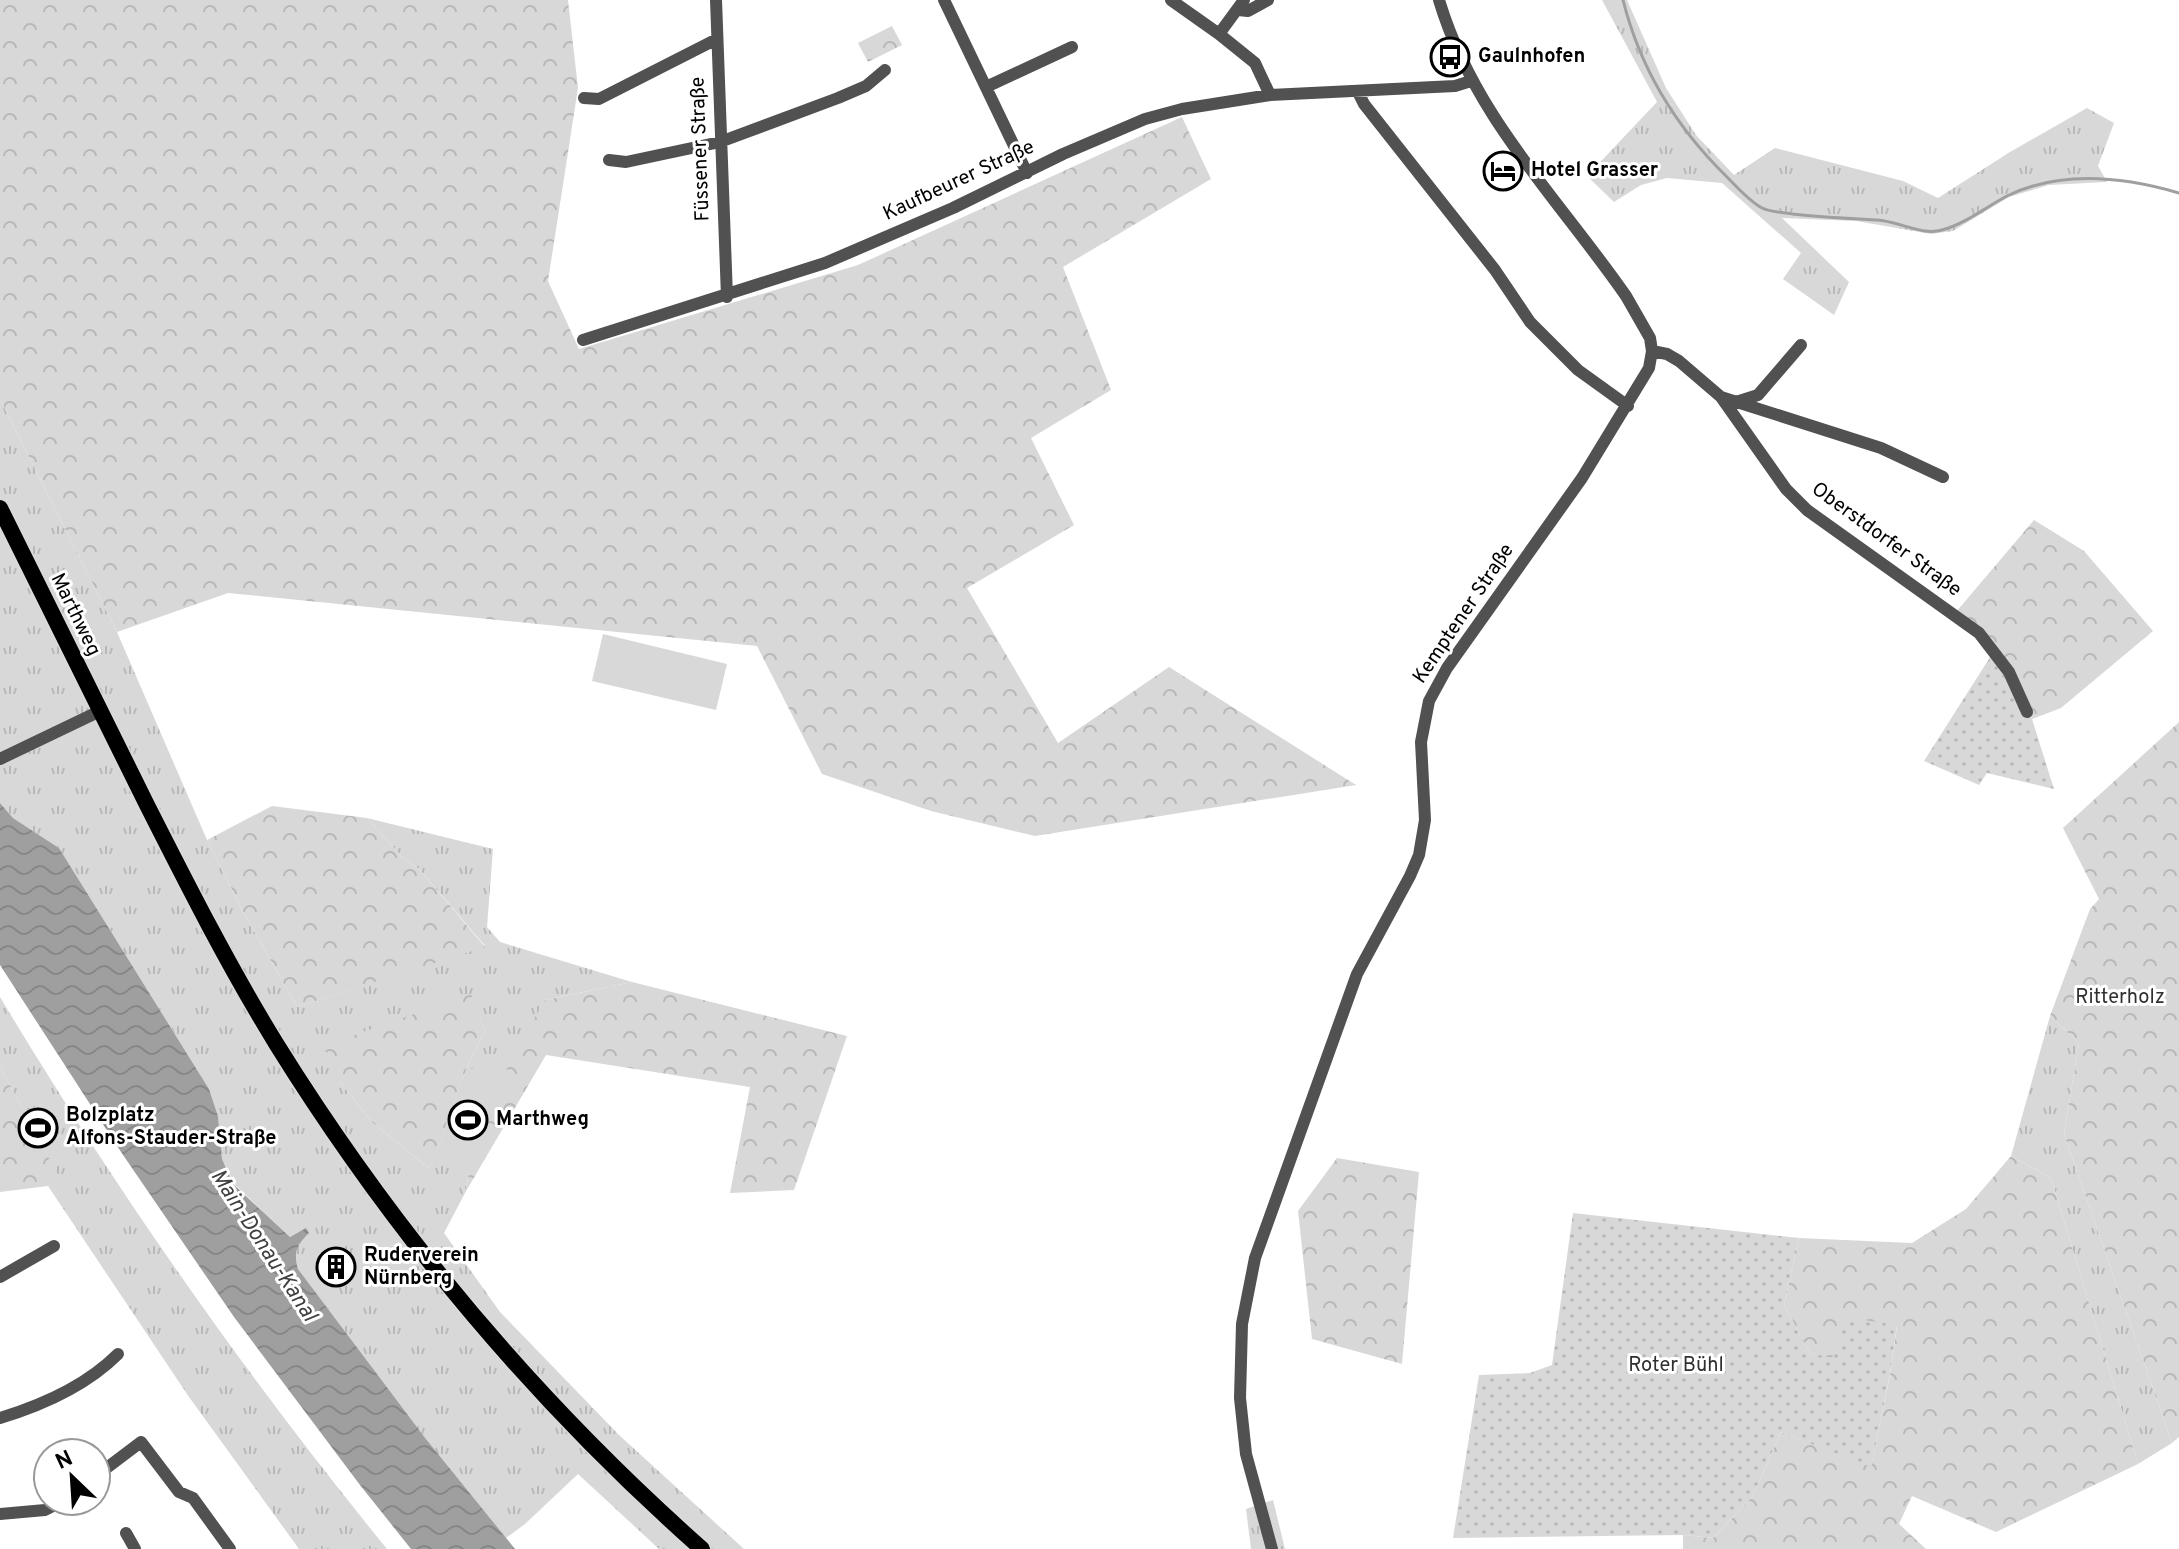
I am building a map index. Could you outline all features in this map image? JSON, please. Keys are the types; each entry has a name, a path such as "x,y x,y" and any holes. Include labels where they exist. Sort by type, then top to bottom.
{"main road":[{"name":"Marthweg","path":"0,508 232,968 295,1073 351,1157 457,1297 537,1388 609,1462 702,1549"}],"street":[{"name":"Füssener Straße","path":"716,0 727,297"},
{"path":"961,0 945,3 1027,173"},
{"path":"1171,0 1255,63 1270,95"},
{"path":"1219,34 1241,5 1248,11 1268,0"},
{"path":"1439,0 1471,81 1501,131 1626,296 1646,327 1652,351 1679,361 1721,397 1881,448 1943,477"},
{"path":"584,98 599,99 717,39"},
{"path":"986,87 1072,47"},
{"path":"609,160 626,162 720,142 866,86 885,70"},
{"name":"Kaufbeurer Straße","path":"583,340 727,297 825,263 937,216 1091,141 1145,119 1182,109 1270,95 1455,86 1471,81"},
{"path":"1358,92 1364,104 1495,270 1530,322 1578,370 1628,406"},
{"path":"1736,402 1758,395 1801,345"},
{"name":"Kemptener Straße","path":"1272,1549 1246,1454 1240,1398 1242,1324 1259,1243 1357,974 1419,855 1425,820 1421,742 1429,701 1447,668 1552,522 1628,406 1649,368 1652,351"},
{"name":"Oberstdorfer Straße","path":"1721,397 1786,489 1807,510 1979,633 2009,672 2027,712"},
{"path":"0,759 100,711"},
{"path":"0,1277 54,1246"},
{"path":"0,1418 73,1387 102,1370 118,1354"},
{"path":"112,1464 141,1442 179,1492 193,1498 230,1549"},
{"path":"0,1514 32,1511"},
{"path":"126,1533 135,1549"}],"green space":[{"path":"0,0 568,0 578,88 548,281 579,349 858,265 1182,117 1211,179 1063,267 1111,390 1031,438 1074,525 967,588 1058,743 1169,667 1356,785 1035,836 931,811 822,774 757,646 228,593 117,632 0,399"},
{"path":"1602,0 1627,0 1666,88 1696,135 1734,175 1775,148 1903,181 1938,198 2087,108 2114,123 2098,166 2107,182 2049,185 2009,197 1953,231 1931,234 1856,221 1782,218 1849,282 1834,315 1783,279 1801,253 1722,183 1667,178 1641,185 1614,202 1587,176 1657,102"},
{"path":"892,26 902,45 868,62 858,43"},
{"path":"0,399 117,632 207,840 297,1007 485,946 419,869 402,857 367,818 493,849 487,927 500,942 632,982 545,1000 468,1177 465,1193 444,1233 500,1312 619,1435 744,1549 659,1549 578,1474 506,1538 426,1439 298,1269 297,1249 309,1233 305,1229 290,1237 235,1185 222,1159 218,1116 209,1089 59,848 13,818 0,803","holes":["471,995 485,1031 467,1067 428,1168 372,1122 340,1082"]},
{"path":"2034,520 2084,551 2153,631 2061,708 2032,719 1994,651 1956,612"},
{"path":"603,634 727,664 716,710 592,681"},
{"path":"1994,651 2032,719 2054,789 1987,773 1979,785 1924,761"},
{"name":"Ritterholz","path":"2179,722 2179,1437 2172,1443 2064,1134 2079,1043 2050,1016 2090,909 2099,899 2063,828"},
{"path":"272,806 367,818 402,857 419,869 485,947 297,1007 207,840"},
{"path":"632,982 847,1036 794,1190 730,1193 750,1087 546,1055 465,1193 511,1058 545,1000"},
{"path":"471,994 485,1031 467,1067 428,1168 372,1122 340,1082 323,1046"},
{"path":"0,997 89,1140 183,1280 232,1349 387,1549 299,1549 189,1397 48,1186 61,1181 0,1067"},
{"path":"2050,1016 2079,1043 2064,1134 2172,1443 2138,1464 2051,1178 2011,1156"},
{"path":"0,1067 62,1182 0,1192"},
{"name":"Marthweg","path":"467,1067 502,1080 468,1174 433,1161"},
{"name":"Bolzplatz Alfons-Stauder-Straße","path":"38,1105 57,1142 38,1152 18,1115"},
{"path":"2011,1156 2051,1178 2138,1464 1996,1532 1912,1496 1899,1524 1926,1549 1683,1549 1683,1535 1713,1538 1752,1497 1781,1432 1871,1466 1897,1326 1832,1359 1810,1353 1784,1305 1799,1238 1912,1243 1966,1209"},
{"path":"1337,1158 1419,1172 1402,1364 1312,1339 1298,1211"},
{"name":"Roter Bühl","path":"1573,1213 1799,1238 1784,1305 1810,1353 1832,1358 1845,1317 1897,1325 1871,1467 1781,1432 1752,1497 1713,1538 1683,1535 1453,1538 1479,1375 1530,1373 1552,1365"},
{"path":"1273,1500 1285,1549 1251,1549 1246,1509"}],"water":[{"name":"Main-Donau-Kanal","path":"0,803 13,818 59,848 209,1089 218,1116 222,1159 234,1185 290,1237 306,1228 309,1233 296,1253 298,1269 426,1439 515,1549 411,1549 234,1317 121,1152 0,965"}],"waterway":[{"path":"1623,0 1639,49 1676,117 1708,157 1743,194 1762,208 1799,215 1885,221 1934,231 1959,224 2007,196 2048,182 2114,180 2179,193"}],"place":[{"name":"Gaulnhofen","path":"1450,57"},
{"name":"Hotel Grasser","path":"1503,171"},
{"name":"Marthweg","path":"468,1120"},
{"name":"Bolzplatz Alfons-Stauder-Straße","path":"38,1128"},
{"name":"Ruderverein Nürnberg","path":"336,1267"}]}
